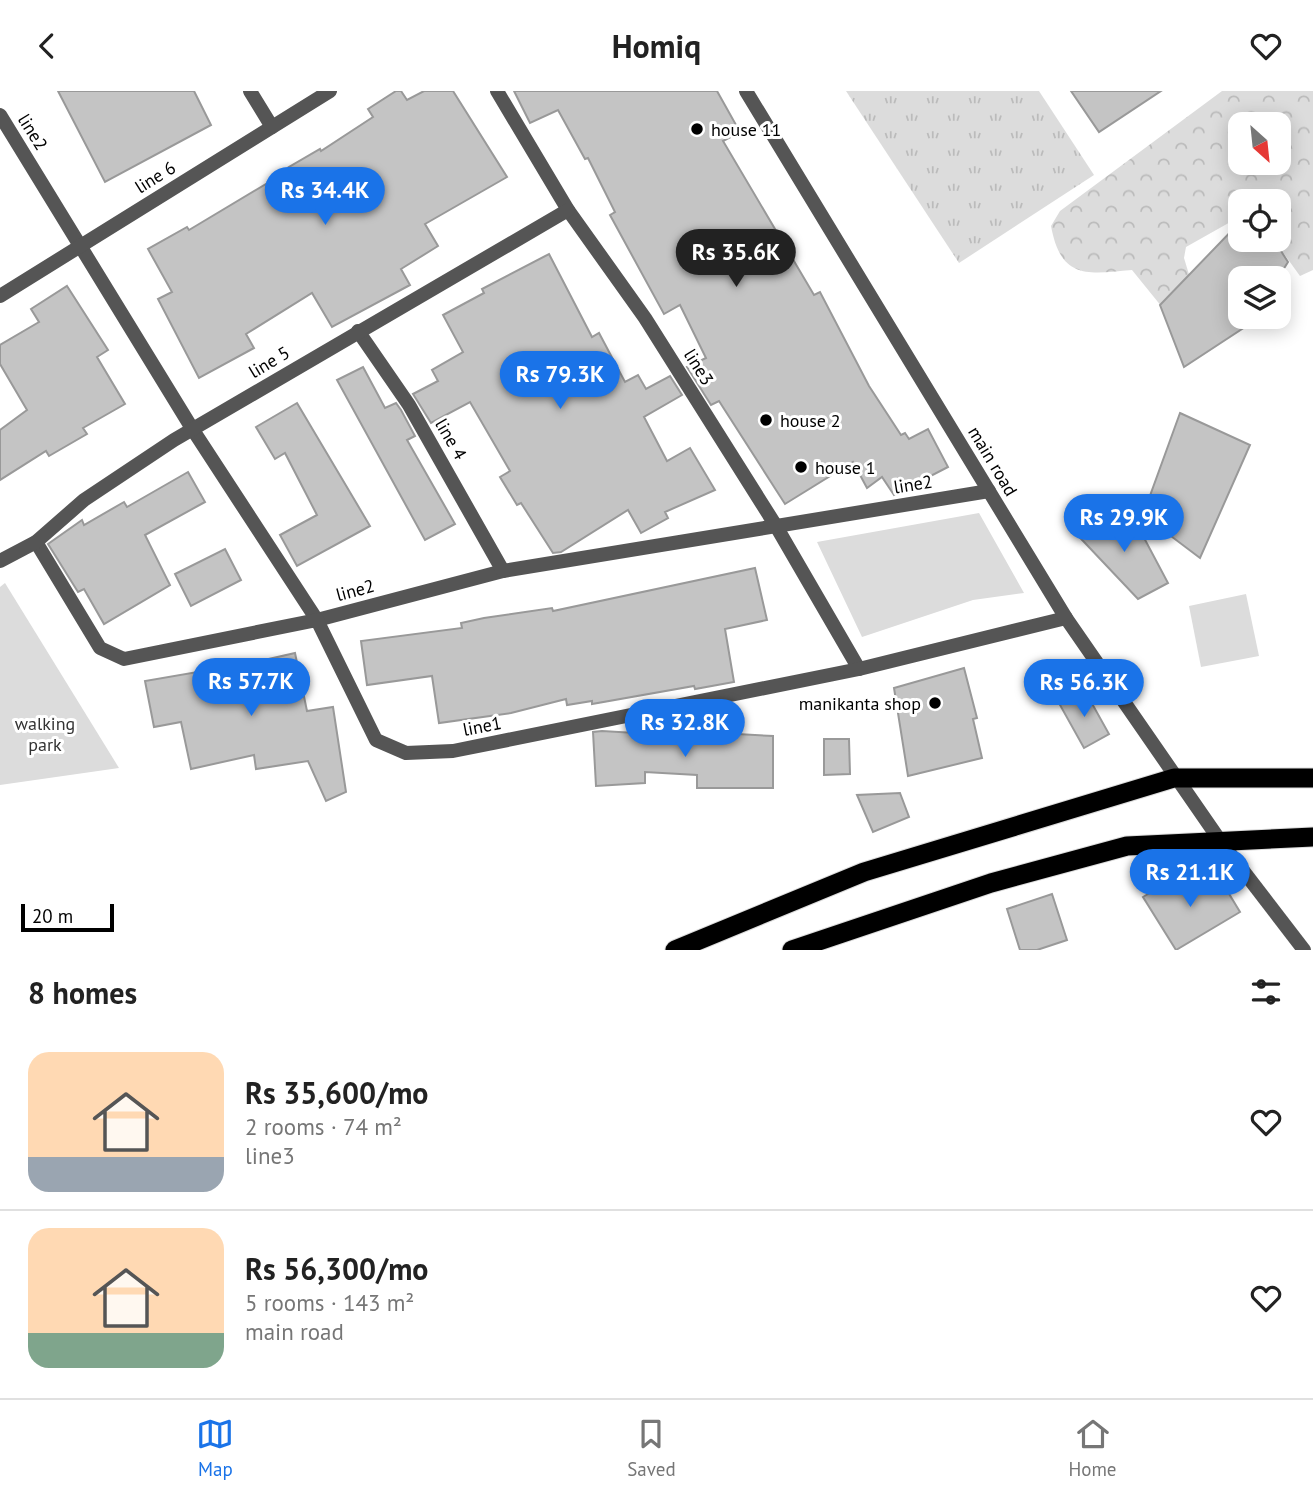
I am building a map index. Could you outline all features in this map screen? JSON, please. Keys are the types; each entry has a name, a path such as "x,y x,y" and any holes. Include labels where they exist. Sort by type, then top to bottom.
{"highway":[{"path":"675,950 864,872 1174,778 1313,778"},
{"path":"806,948 991,883 1127,846 1313,837"}],"street":[{"path":"250,91 272,127"},
{"name":"line 6","path":"0,296 330,91"},
{"name":"line3","path":"497,91 568,209 645,318 776,526 859,669"},
{"name":"main road","path":"746,91 1066,618 1174,778 1304,950"},
{"name":"line2","path":"0,115 193,430 317,620 503,571 989,491"},
{"name":"line 5","path":"0,561 36,542 84,501 193,430 568,209"},
{"name":"line 4","path":"358,331 410,405 503,571"},
{"path":"36,542 100,649 124,659 317,620"},
{"name":"line1","path":"317,620 376,740 406,753 453,751 859,669 1066,618"}],"green space":[{"path":"846,91 1039,91 1094,175 959,263"},
{"path":"1222,91 1313,91 1313,270 1300,276 1283,252 1291,252 1291,189 1228,189 1228,223 1186,247 1184,258 1191,281 1166,312 1132,270 1089,272 1069,265 1056,244 1051,226 1060,211"},
{"path":"979,513 1024,593 973,600 862,637 817,542"},
{"name":"walking park","path":"5,583 119,768 0,785 0,587"},
{"path":"1246,594 1259,656 1201,667 1189,606"}],"building":[{"path":"58,91 194,91 211,125 105,182"},
{"path":"396,91 401,91 407,100 424,91 453,91 507,177 425,224 438,246 401,269 410,285 332,327 312,293 246,334 254,348 199,378 158,299 172,292 148,249 187,227 189,230 291,169 289,167 320,149 321,151 373,117 368,109"},
{"path":"514,91 717,91 740,132 723,141 814,295 820,292 869,386 901,435 905,433 909,439 928,429 948,467 894,495 882,477 867,488 853,462 785,504 719,401 711,405 687,367 706,358 680,305 664,314 610,215 615,212 588,158 585,159 558,110 530,123"},
{"path":"1071,91 1161,91 1099,132"},
{"path":"1228,234 1228,252 1282,252 1288,262 1286,266 1228,266 1228,329 1242,329 1184,367 1160,305"},
{"path":"549,254 592,337 599,333 625,382 638,375 646,389 670,376 682,395 644,417 667,461 690,448 715,490 665,512 668,518 641,533 628,510 561,552 553,553 521,503 517,505 500,477 510,471 470,402 431,423 413,394 438,381 432,370 463,352 443,315 484,293 482,289"},
{"path":"67,286 108,350 97,357 125,404 83,428 87,434 49,456 46,451 0,480 0,430 27,410 0,364 0,345 39,322 31,309"},
{"path":"363,367 385,408 396,403 401,410 415,436 407,440 455,524 425,540 337,380"},
{"path":"297,403 370,526 297,566 280,535 317,515 285,453 275,459 256,427"},
{"path":"1180,413 1250,445 1200,558 1143,515"},
{"path":"188,472 205,502 145,535 170,585 104,624 84,589 78,592 48,544 82,520 84,525 124,502 127,507"},
{"path":"1134,519 1168,583 1138,599 1068,525"},
{"path":"225,549 241,580 191,606 175,574"},
{"path":"755,568 767,620 725,629 734,682 695,689 694,686 592,704 592,701 567,705 566,699 511,713 439,723 432,676 367,685 361,641 462,628 461,623 484,618 552,608 553,611"},
{"path":"295,653 307,711 333,707 346,792 326,801 308,761 256,769 254,755 191,769 181,722 154,727 145,681 221,668 220,664 247,660 247,664"},
{"path":"964,668 977,718 973,719 982,758 908,776 894,688"},
{"path":"1085,691 1109,734 1084,748 1060,705"},
{"path":"593,732 703,737 702,732 773,736 773,788 697,788 697,775 645,772 645,783 596,786"},
{"path":"824,739 849,739 850,774 824,775"},
{"path":"900,793 909,817 873,832 857,795"},
{"path":"1185,872 1197,893 1220,879 1240,912 1176,950 1143,897"},
{"path":"1052,894 1067,940 1037,950 1020,950 1007,909"}],"place":[{"name":"house 11","path":"697,129"},
{"name":"house 2","path":"766,420"},
{"name":"house 1","path":"801,467"},
{"name":"manikanta shop","path":"935,703"}]}
